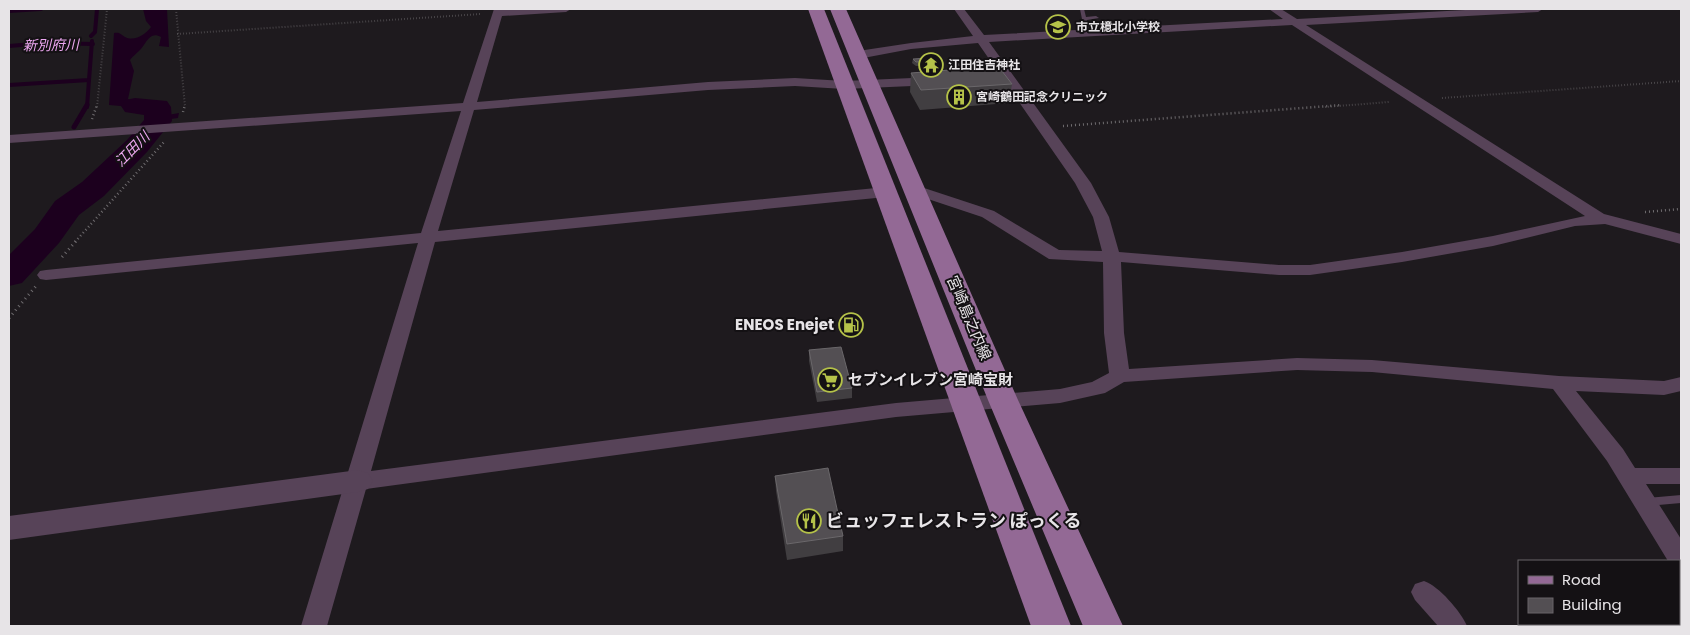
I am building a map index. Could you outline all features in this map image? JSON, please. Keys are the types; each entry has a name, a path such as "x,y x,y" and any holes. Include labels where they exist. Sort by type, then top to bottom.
{"main road":[{"name":"宮崎島之内線","path":"816,9 915,190 1003,400 1102,626"},
{"name":"宮崎島之内線","path":"838,9 858,55 857,84 886,192 1051,626"}],"street":[{"path":"314,626 428,237 499,11 566,9"},
{"path":"959,9 981,40 999,77 1044,127 1083,184 1101,217 1112,257 1114,333 1120,376"},
{"path":"1274,9 1598,217 1681,239"},
{"path":"858,55 911,46 981,40 1538,9"},
{"path":"9,139 170,129 472,100 795,82 857,84 945,80"},
{"path":"915,190 988,214 1055,255 1142,258 1279,270 1310,270 1402,257 1492,241 1575,221 1605,219"},
{"path":"46,275 886,192"},
{"path":"9,528 896,410 1060,396 1098,388 1120,376 1297,364 1372,366 1559,383 1664,388 1681,384"},
{"path":"1559,383 1615,455 1681,560"},
{"path":"1628,476 1681,476"},
{"path":"1424,592 1454,626"}],"lane":[{"path":"1082,9 1088,34"},
{"path":"1084,19 1096,18"},
{"path":"1644,502 1681,499"}],"path":[{"path":"80,134 91,122 97,109 108,9"},
{"path":"9,318 170,129 185,108 176,9"},
{"path":"177,34 499,11"},
{"path":"1044,127 1681,81"}],"shaded area":[{"path":"143,9 167,9 169,47 159,46 161,37 153,35 130,60 134,71 128,99 135,104 163,103 160,114 162,116 179,113 178,118 164,120 162,124 151,125 154,119 154,109 109,105 114,33 119,33 133,39 146,32 151,27 146,21"}],"building":[{"path":"928,58 931,61 916,62 913,59"},
{"path":"995,62 1012,84 921,90 911,73 962,69 958,64"},
{"name":"セブンイレブン宮崎宝財","path":"841,347 852,388 817,392 809,350"},
{"name":"ビュッフェレストラン ぽっくる","path":"828,468 843,536 787,544 775,476"}],"waterway":[{"name":"新別府川","path":"9,11 41,9"},
{"name":"新別府川","path":"91,36 95,32 97,9"},
{"name":"新別府川","path":"9,46 46,43 92,44"},
{"name":"新別府川","path":"89,80 92,44"},
{"name":"新別府川","path":"9,85 89,80"},
{"name":"新別府川","path":"87,107 89,80"},
{"name":"新別府川","path":"74,127 87,105"},
{"name":"江田川","path":"9,275 47,236 67,208 93,189 137,146 158,121 157,107 135,106"}],"place":[{"name":"市立檍北小学校","path":"1058,27"},
{"name":"江田住吉神社","path":"931,65"},
{"name":"宮崎鶴田記念クリニック","path":"959,97"},
{"name":"ENEOS Enejet","path":"851,325"},
{"name":"セブンイレブン宮崎宝財","path":"830,380"},
{"name":"ビュッフェレストラン ぽっくる","path":"809,521"}]}
